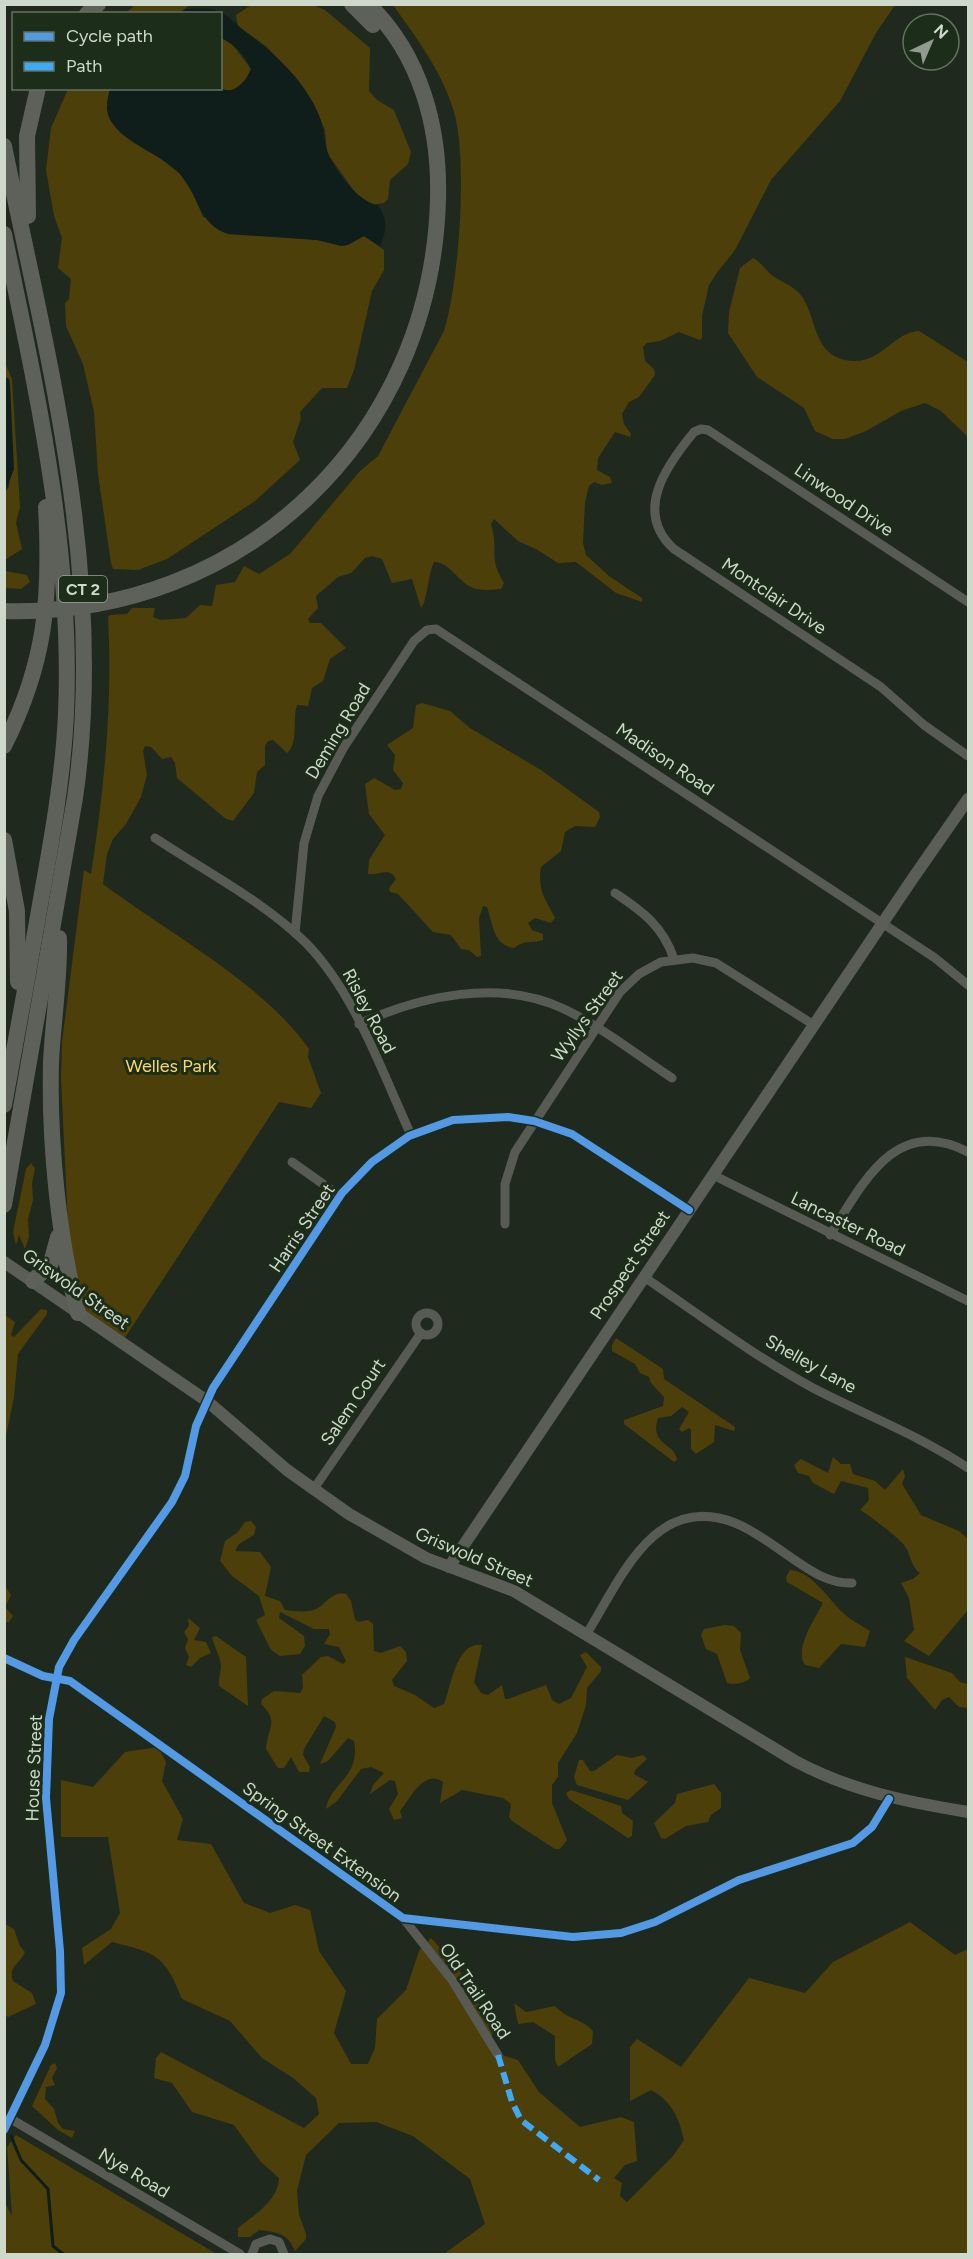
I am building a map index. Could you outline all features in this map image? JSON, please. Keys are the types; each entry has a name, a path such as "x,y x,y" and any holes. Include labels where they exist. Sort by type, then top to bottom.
{"highway":[{"path":"11,606 76,608 128,592 212,554 250,531 286,504 326,465 350,435 374,398 396,353 414,301 424,254 428,198 424,141 415,98 401,64 379,32 352,4"},
{"path":"128,592 169,585 224,559 294,511 324,482 361,438 388,394 406,357 424,306 434,259 439,195 437,156 430,112 416,71 398,38 368,4"},
{"path":"29,267 31,240 26,196 26,150 30,118 37,90"},
{"name":"CT 2","path":"4,146 69,471 84,601 84,692 79,769 4,1205"},
{"name":"CT 2","path":"4,234 40,410 62,563 66,711 54,825 4,1105"},
{"path":"4,746 32,684 46,618 47,540 40,410"},
{"path":"4,840 13,880 18,926 15,1046"},
{"path":"55,914 59,952 51,1081 61,1225 68,1274 78,1312"},
{"path":"33,1281 51,1263 61,1225"}],"main road":[{"name":"Prospect Street","path":"449,1567 882,923 969,799"},
{"name":"Griswold Street","path":"4,1262 206,1401 313,1490 396,1543 449,1567 506,1587 795,1761 840,1783 889,1798 969,1812"}],"street":[{"name":"Linwood Drive","path":"700,429 708,430 969,602"},
{"name":"Montclair Drive","path":"700,429 691,435 656,491 653,513 663,538 679,553 881,687 924,725 969,756"},
{"name":"Madison Road","path":"427,630 436,629 445,633 935,958 969,985"},
{"name":"Deming Road","path":"295,933 304,843 322,788 344,747 414,641 427,630"},
{"name":"Risley Road","path":"155,838 295,933 327,968 359,1024 411,1135"},
{"path":"615,893 656,924 666,939 674,959"},
{"name":"Wyllys Street","path":"506,1224 506,1184 509,1168 519,1145 632,979 653,965 674,959 700,959 724,966 813,1025"},
{"path":"359,1024 393,1010 431,1000 498,993 526,996 552,1004 596,1029 672,1078"},
{"name":"Harris Street","path":"206,1401 222,1373 340,1196 372,1162 411,1135 438,1124 468,1118 508,1117 534,1121 584,1141 689,1210"},
{"path":"830,1234 868,1175 891,1153 910,1144 925,1142 950,1144 969,1152"},
{"path":"292,1162 340,1196"},
{"name":"Lancaster Road","path":"713,1175 969,1301"},
{"name":"Shelley Lane","path":"644,1277 792,1376 904,1430 968,1467"},
{"name":"Salem Court","path":"313,1490 421,1333"},
{"name":"House Street","path":"4,2130 48,2039 61,1989 60,1951 46,1798 49,1724 56,1678 74,1640 177,1493 188,1468 196,1426 206,1401"},
{"path":"586,1635 643,1544 657,1531 685,1519 705,1517 734,1523 822,1577 852,1584"},
{"name":"Spring Street Extension","path":"4,1658 43,1676 76,1684 403,1918 573,1937 621,1933 655,1922 739,1880 853,1843 872,1827 889,1798"},
{"name":"Old Trail Road","path":"403,1918 452,1980 498,2055"},
{"name":"Nye Road","path":"11,2119 240,2254"},
{"path":"252,2254 256,2244 270,2239 279,2242 285,2254"}],"green space":[{"path":"135,5 190,5 180,12 127,12"},
{"path":"251,5 313,5 325,10 370,48 369,91 377,100 394,110 411,152 408,164 390,180 388,199 384,203 372,205 357,195 327,153 325,130 313,102 295,77 267,47 238,26 236,15"},
{"name":"Welles Park","path":"393,5 895,5 876,33 840,101 771,180 735,250 709,285 702,316 702,338 700,340 679,332 660,341 647,343 643,347 645,361 654,369 655,375 639,397 629,402 622,414 624,424 631,434 630,437 615,432 598,458 597,470 610,477 612,483 602,485 594,482 589,486 585,502 583,543 586,555 609,576 642,598 642,602 616,593 576,562 558,563 518,541 494,519 491,524 496,567 504,583 501,589 482,590 471,587 449,568 434,562 421,608 412,579 392,583 382,559 372,556 365,558 351,573 338,577 316,596 318,608 308,619 310,623 321,623 346,648 330,659 323,681 312,688 308,706 297,705 291,749 287,753 273,740 268,741 265,746 265,765 257,772 254,793 233,821 226,819 177,778 175,763 171,757 162,759 151,747 145,746 143,751 147,775 141,797 126,824 113,839 107,854 103,884 213,960 267,1002 290,1025 309,1049 308,1057 321,1093 311,1108 279,1102 124,1339 81,1309 69,1246 61,1079 62,1042 84,870 91,874 100,810 108,714 108,617 127,614 132,608 155,608 153,617 161,620 186,618 200,605 212,606 216,585 235,582 244,566 259,574 290,554 360,471 378,456 444,331 454,283 460,222 458,133 454,112 443,83 428,56"},
{"path":"222,39 232,44 251,69 246,80 232,91 222,89"},
{"path":"68,90 110,90 107,103 146,147 180,174 193,193 203,217 260,235 317,240 342,246 364,236 384,250 384,270 372,291 354,370 347,388 322,388 300,412 301,418 293,442 300,460 255,501 167,559 138,570 113,569 111,563 98,474 94,412 83,364 66,326 65,303 69,299 71,279 58,268 62,238 54,216 46,170 51,128"},
{"path":"753,258 773,276 800,294 823,345 840,359 864,360 902,336 919,331 968,362 968,437 941,411 925,403 901,411 866,431 845,439 833,439 815,431 804,408 757,377 728,333 729,312 740,268"},
{"path":"5,363 12,379 20,507 16,523 22,549 5,560 4,493 9,487 12,449 10,386 9,379 5,377"},
{"path":"5,571 27,575 30,582 21,589 5,588"},
{"path":"422,703 450,711 470,728 541,770 599,812 600,817 595,827 575,826 565,832 561,851 541,867 541,889 555,918 551,923 535,918 528,923 532,930 543,934 543,940 525,943 514,948 507,946 495,933 487,907 483,906 479,918 481,956 477,957 469,950 461,949 451,935 433,932 398,894 390,892 389,888 396,879 393,875 387,872 368,874 369,860 385,835 369,814 365,784 374,778 395,790 401,789 403,783 393,770 395,755 387,745 413,728 416,705"},
{"path":"31,1163 35,1169 32,1183 33,1200 28,1219 29,1237 25,1249 19,1235 16,1245 13,1232 26,1169"},
{"path":"41,1309 47,1310 47,1314 18,1354 14,1397 5,1441 5,1315 15,1322 11,1335 14,1337"},
{"path":"616,1338 663,1369 664,1379 735,1427 734,1431 715,1425 714,1442 696,1454 691,1449 691,1430 689,1428 682,1432 679,1429 689,1412 682,1407 671,1416 658,1418 657,1434 675,1454 677,1460 674,1462 624,1424 624,1420 663,1406 664,1397 651,1383 649,1377 640,1373 635,1364 612,1351"},
{"path":"833,1457 841,1464 850,1464 853,1474 875,1481 885,1490 903,1469 905,1476 902,1484 921,1515 959,1531 968,1539 968,1610 929,1656 904,1641 914,1630 909,1598 901,1583 913,1579 920,1573 914,1567 907,1549 901,1542 860,1510 869,1500 868,1488 841,1481 834,1494 813,1483 809,1476 798,1473 794,1465 801,1459 828,1473"},
{"path":"251,1521 256,1527 254,1535 239,1544 235,1551 260,1552 271,1567 265,1596 280,1601 285,1610 305,1611 320,1607 337,1594 346,1594 351,1601 355,1620 359,1622 368,1620 373,1624 374,1651 381,1653 400,1646 406,1652 407,1661 392,1680 394,1686 415,1695 434,1708 444,1704 460,1657 473,1646 482,1645 474,1682 481,1693 488,1695 502,1685 505,1699 546,1685 552,1700 559,1704 571,1698 587,1667 580,1655 586,1652 601,1667 601,1671 587,1688 586,1705 577,1733 558,1763 558,1777 552,1785 552,1803 567,1840 560,1849 555,1849 512,1821 509,1817 511,1804 503,1798 462,1790 440,1803 443,1782 436,1779 430,1779 418,1787 400,1811 402,1818 394,1820 389,1809 398,1794 395,1781 390,1780 370,1794 373,1785 384,1773 371,1767 361,1769 337,1801 326,1809 333,1792 349,1771 355,1753 354,1741 348,1738 328,1761 320,1764 336,1727 335,1722 324,1716 304,1749 303,1755 310,1767 309,1772 299,1772 291,1757 284,1768 278,1768 266,1749 271,1721 267,1710 261,1704 262,1699 274,1691 300,1693 303,1688 302,1675 321,1657 328,1656 343,1664 346,1661 339,1647 324,1644 330,1634 329,1629 314,1629 280,1612 279,1618 304,1636 305,1646 300,1654 280,1656 271,1650 256,1620 265,1615 259,1596 232,1576 220,1561 225,1541 238,1532 245,1522"},
{"path":"790,1570 812,1580 845,1615 870,1631 865,1647 841,1644 819,1668 805,1665 802,1658 804,1642 823,1603 787,1582 786,1577"},
{"path":"5,1586 11,1595 5,1607"},
{"path":"5,1607 13,1616 9,1622 5,1622"},
{"path":"188,1618 200,1628 194,1640 206,1642 211,1653 200,1658 191,1667 186,1665 189,1657 185,1648 188,1639 184,1632 189,1626"},
{"path":"725,1625 734,1626 741,1633 740,1650 750,1678 743,1682 727,1683 717,1654 706,1649 701,1635 704,1629"},
{"path":"216,1636 246,1657 248,1706 219,1686 221,1666 212,1637"},
{"path":"905,1657 952,1673 960,1682 968,1684 968,1708 959,1707 949,1697 942,1700 935,1710 907,1678"},
{"path":"158,1747 166,1762 162,1781 183,1819 177,1840 211,1844 244,1903 270,1913 295,1905 310,1910 319,1951 346,1991 334,2033 351,2064 368,2064 375,2048 377,2019 406,1990 419,1951 431,1938 457,1966 493,2029 490,2051 518,2060 539,2092 580,2127 621,2117 634,2122 637,2161 625,2165 614,2178 622,2183 620,2196 627,2202 673,2156 684,2140 674,2111 658,2094 651,2090 630,2101 630,2047 637,2039 681,2067 749,1978 805,1993 833,1962 910,1922 955,1955 968,1949 968,2254 444,2254 485,2224 470,2179 413,2136 376,2122 339,2123 306,2155 297,2191 299,2215 306,2239 295,2251 289,2240 276,2233 259,2230 250,2237 238,2237 238,2228 275,2194 279,2178 260,2161 234,2125 192,2112 172,2083 154,2078 156,2058 161,2052 304,2128 319,2114 316,2098 293,2078 262,2058 230,2021 182,1999 170,1973 157,1958 149,1953 112,1942 84,1965 82,1948 111,1929 120,1913 108,1837 61,1837 61,1780 93,1787 125,1752"},
{"path":"617,1755 632,1758 643,1755 647,1759 635,1770 634,1774 648,1782 628,1800 577,1785 574,1777 579,1760 583,1760 590,1771 594,1771"},
{"path":"714,1784 721,1793 721,1808 711,1815 708,1822 686,1826 665,1839 661,1838 654,1823 675,1803 677,1794"},
{"path":"571,1790 621,1806 622,1813 633,1821 632,1836 628,1838 569,1799 566,1793"},
{"path":"5,1924 14,1929 20,1946 25,1952 13,1968 13,1981 32,1993 36,2004 8,2017 4,2014"},
{"path":"514,2003 526,2012 555,2006 593,2031 592,2044 558,2067 555,2060 555,2036 533,2022 518,2024"},
{"path":"55,2063 57,2068 52,2078 55,2085 46,2087 45,2099 54,2109 58,2123 63,2129 75,2131 72,2138 58,2130 32,2106 51,2065"},
{"path":"16,2135 219,2254 5,2254 5,2203 12,2216 7,2147"}],"shaded area":[{"path":"202,8 220,12 181,12 186,9"},
{"path":"222,13 268,49 296,77 319,116 327,150 335,166 355,192 363,199 378,205 384,215 384,235 380,246 364,236 342,246 317,240 228,234 218,230 205,217 180,174 173,167 127,138 110,120 107,111 110,90 235,89 251,69 246,59 222,38"},
{"path":"5,377 9,379 10,386 14,469 5,493"}],"waterway":[{"path":"11,2136 21,2160 48,2189 53,2246 63,2254"}],"marked path":[{"path":"498,2055 512,2102 521,2120 599,2180"}],"cycle path":[{"path":"4,2130 45,2045 61,1993 60,1951 46,1798 49,1719 59,1667 74,1640 172,1502 185,1476 196,1426 213,1388 342,1193 372,1162 409,1136 453,1120 508,1117 534,1121 572,1134 689,1210"},
{"path":"4,1658 43,1676 70,1681 403,1918 573,1937 621,1933 655,1922 739,1880 853,1843 872,1827 889,1799"}]}
